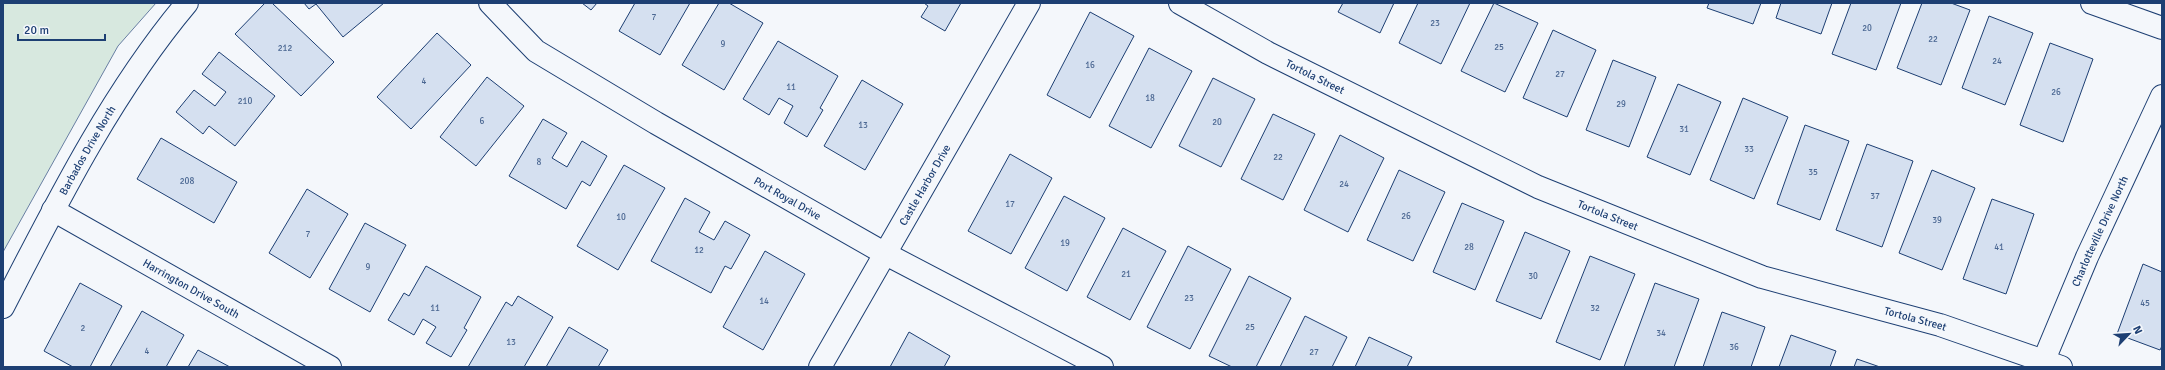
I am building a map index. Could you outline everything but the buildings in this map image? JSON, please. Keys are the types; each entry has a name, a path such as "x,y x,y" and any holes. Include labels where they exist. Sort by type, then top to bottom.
{"street":[{"name":"Barbados Drive North","path":"3,307 53,210 143,60 187,3"},
{"name":"Port Royal Drive","path":"490,3 536,51 656,123 884,253 1102,367"},
{"name":"Castle Harbor Drive","path":"820,367 884,253 1030,3"},
{"name":"Tortola Street","path":"1180,3 1268,53 1538,187 1762,277 1940,325 2048,365"},
{"path":"2092,3 2162,28"},
{"name":"Charlotteville Drive North","path":"2048,365 2087,257 2162,96"},
{"name":"Harrington Drive South","path":"53,210 330,367"}],"shaded area":[{"path":"3,3 156,3 118,46 3,252"}]}
